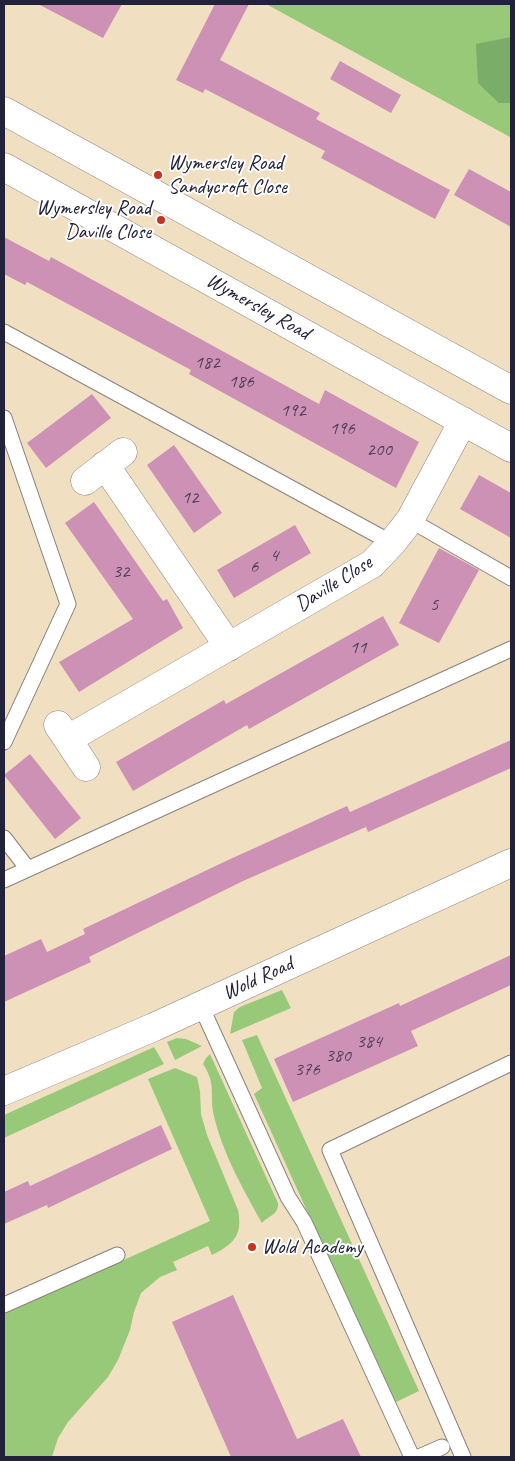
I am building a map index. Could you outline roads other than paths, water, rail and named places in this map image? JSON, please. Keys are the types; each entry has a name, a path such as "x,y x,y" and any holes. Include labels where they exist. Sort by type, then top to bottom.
{"street":[{"path":"4,111 511,390"},
{"name":"Wymersley Road","path":"4,167 511,448"},
{"name":"Daville Close","path":"86,767 63,731 229,647 372,564 392,544 410,520 463,421"},
{"path":"104,466 229,647"},
{"name":"Wold Road","path":"4,1091 201,1006 511,864"}],"lane":[{"path":"4,332 392,544"},
{"path":"4,418 68,604 4,742"},
{"path":"410,520 511,578"},
{"path":"4,880 511,648"},
{"path":"4,838 28,869"},
{"path":"201,1006 288,1197 304,1222 412,1457"},
{"path":"463,1457 330,1150 511,1064"},
{"path":"4,1304 116,1255"},
{"path":"419,1457 442,1447"}],"place":[{"name":"Wymersley Road Sandycroft Close","path":"158,175"},
{"name":"Wymersley Road Daville Close","path":"161,220"},
{"name":"Wold Academy","path":"252,1247"}]}
